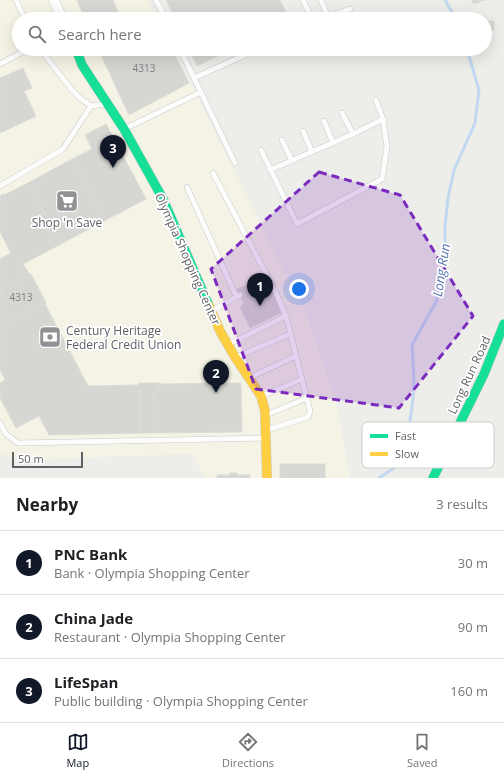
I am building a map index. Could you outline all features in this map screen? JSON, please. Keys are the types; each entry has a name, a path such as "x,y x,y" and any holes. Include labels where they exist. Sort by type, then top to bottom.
{"street":[{"path":"54,0 59,12"},
{"name":"Olympia Shopping Center","path":"79,56 82,65 124,129 163,198 220,331 261,396 266,415 267,478"},
{"name":"Long Run Road","path":"460,422 484,374 504,324"},
{"name":"Long Run Road","path":"433,478 438,468"}],"lane":[{"path":"16,0 21,12"},
{"path":"156,0 162,12"},
{"path":"303,0 309,12"},
{"path":"321,0 324,12"},
{"path":"342,12 350,9"},
{"path":"0,64 15,56"},
{"path":"45,56 80,98 91,106 108,104"},
{"path":"183,56 235,163"},
{"path":"194,78 243,56"},
{"path":"124,129 201,92"},
{"path":"261,150 297,224 382,179 387,147 383,119 376,100"},
{"path":"0,186 63,149 91,106"},
{"path":"342,113 353,134"},
{"path":"270,170 353,134 383,119"},
{"path":"324,121 333,143"},
{"path":"303,131 312,152"},
{"path":"282,140 292,161"},
{"path":"0,423 6,434 18,443 266,434 308,417 310,411 286,316 268,278 213,174"},
{"path":"187,187 238,296 211,311"},
{"path":"249,289 268,278"},
{"path":"228,344 286,316"},
{"path":"235,357 290,334"},
{"path":"250,378 296,356"},
{"path":"261,396 302,379"},
{"path":"266,415 307,398"}],"highlighted area":[{"path":"319,172 400,195 473,316 399,408 256,389 211,269"}],"shaded area":[{"path":"0,0 148,0 154,12 12,12 12,56 177,56 307,316 336,400 350,478 205,478 192,454 21,460 0,453"}],"building":[{"path":"77,0 113,0 118,12 82,12"},
{"path":"166,0 280,0 286,12 172,12"},
{"path":"472,0 485,0 479,1 479,3 472,3"},
{"path":"492,21 494,21 494,30 492,30"},
{"path":"101,56 176,56 189,83 129,115"},
{"path":"192,56 218,56 197,66"},
{"path":"23,68 32,88 24,91 36,116 0,133 0,78"},
{"path":"106,124 146,199 106,220 74,158 92,149 85,135"},
{"name":"Shop 'n Save","path":"74,158 106,220 61,244 28,183"},
{"path":"28,183 61,244 23,264 30,275 0,291 0,259 11,253 0,232 0,196"},
{"path":"31,274 46,303 39,307 38,305 0,325 0,291"},
{"path":"247,285 254,300 272,291 281,313 250,328 240,307 244,304 237,289"},
{"path":"45,304 88,386 139,385 139,391 141,390 141,433 49,435 39,416 16,428 0,398 0,383 5,380 0,370 0,325 38,305 39,307"},
{"path":"139,383 160,383 160,390 154,391 155,433 141,433 141,390 139,391"},
{"path":"241,383 242,432 155,433 154,391 160,390 160,384"},
{"path":"280,464 325,464 325,478 280,478"},
{"path":"230,473 237,473 237,475 250,475 250,478 217,478 217,475 230,475"}],"waterway":[{"name":"Long Run","path":"445,0 452,12"},
{"name":"Long Run","path":"410,422 414,378 412,345 436,302 443,277 445,262 445,227 448,198 454,170 475,123 479,90 469,56"},
{"name":"Long Run","path":"379,478 394,468"}],"traffic: fast":[{"path":"79,56 82,65 124,129 163,199 209,306"},
{"path":"460,422 484,374 504,324"},
{"path":"433,478 438,468"}],"traffic: slow":[{"path":"209,306 220,331 235,357 261,396 265,411 267,478"}],"place":[{"name":"LifeSpan","path":"113,168"},
{"name":"Shop 'n Save","path":"67,201"},
{"name":"PNC Bank","path":"260,306"},
{"name":"Century Heritage Federal Credit Union","path":"50,337"},
{"name":"China Jade","path":"216,393"}]}
